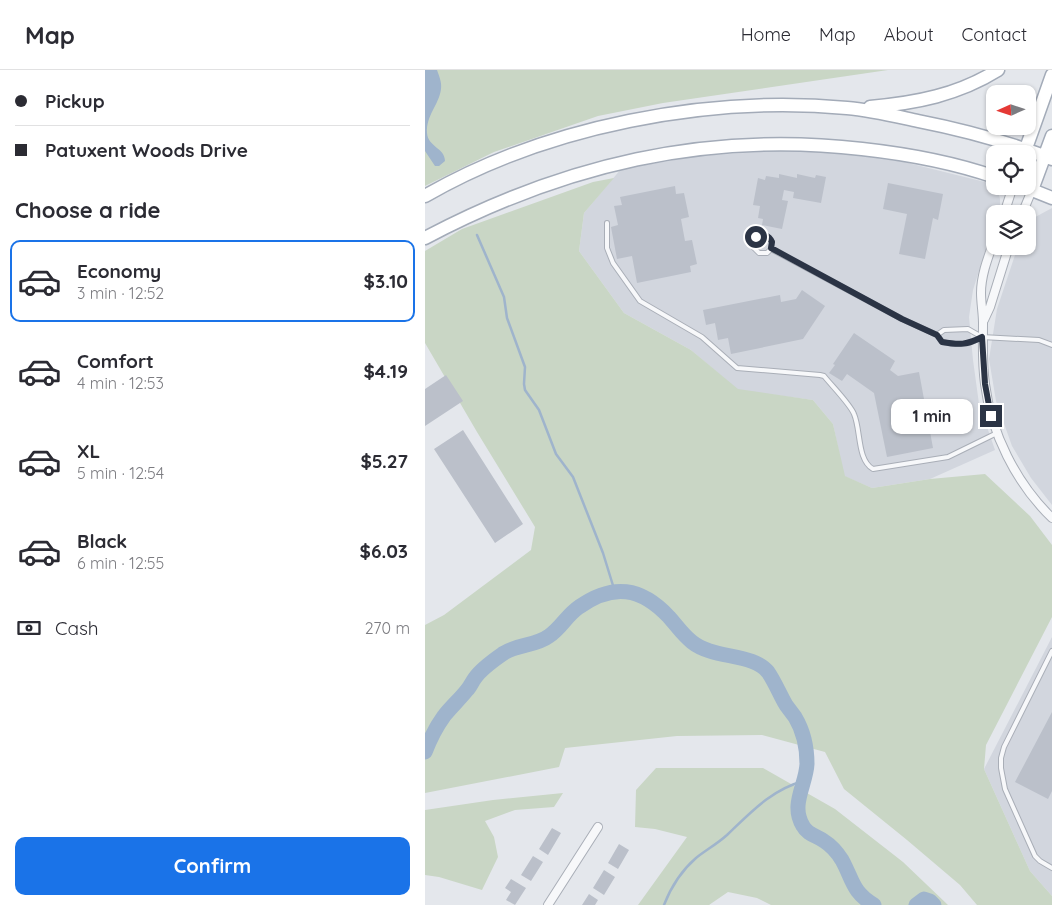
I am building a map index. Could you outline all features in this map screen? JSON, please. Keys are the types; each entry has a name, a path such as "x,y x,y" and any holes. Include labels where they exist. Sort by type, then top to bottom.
{"main road":[{"path":"425,196 465,176 536,147 636,120 692,111 737,107 849,108 917,102 964,88 998,70"},
{"path":"1027,145 1052,75"},
{"path":"849,108 950,127 1006,145"},
{"path":"1036,175 1049,157 1052,136"},
{"path":"425,238 512,197 569,176 641,157 699,148 777,144 846,147 894,152 940,161 986,174"},
{"path":"1036,154 1049,157"},
{"path":"1036,192 1052,198"}],"street":[{"path":"989,255 983,274 981,292 982,337 988,403 997,433 1018,474 1052,518"},
{"path":"983,322 990,307 1006,255"},
{"path":"549,905 598,827"}],"lane":[{"path":"607,223 607,248 613,263 641,300 702,337 737,368 820,374 824,376 854,413 866,463 873,469 879,470 948,457 997,433"},
{"path":"759,235 767,236 772,242 771,248 767,253 759,253 753,247 754,240 759,235"},
{"path":"771,248 902,319 937,335 942,342 970,344 982,337"},
{"path":"937,335 944,330 968,329 982,337 1039,340 1052,345"},
{"path":"1052,651 1004,747 1001,758 1002,778 1005,789 1035,856 1040,862 1052,868"}],"shaded area":[{"path":"776,151 864,156 904,162 986,182 986,195 999,195 1000,205 986,205 986,249 973,290 969,317 979,404 995,450 930,479 872,488 844,476 833,424 813,400 738,390 691,350 624,313 579,251 584,213 621,169 699,156"},
{"path":"1052,208 1052,505 1031,478 1012,446 996,401 989,359 997,309 1015,255 1036,255 1036,217"},
{"path":"1052,637 1052,896 1030,871 984,769"}],"green space":[{"path":"425,70 888,70 663,103 598,116 494,152 425,186"},
{"path":"614,178 584,213 579,251 624,313 691,350 738,389 813,400 833,424 845,476 872,488 930,479 985,474 1030,516 1052,545 1052,617 986,745 984,769 1030,871 1052,896 1052,905 977,905 960,885 844,789 825,752 762,735 677,736 565,748 559,767 425,793 425,625 444,615 531,550 535,527 425,343 425,251 462,229 593,182"},
{"path":"656,768 763,768 835,809 903,862 948,905 771,905 757,898 728,892 709,905 638,905 687,837 655,829 635,827 636,790"},
{"path":"563,793 554,807 515,810 485,821 494,837 498,857 482,890 439,877 425,875 425,810 493,800"}],"water":[{"path":"425,70 437,70 441,84 440,95 427,127 428,138 444,157 445,161 439,166 435,166 425,151"}],"building":[{"path":"779,174 797,178 797,174 815,178 816,175 826,177 821,203 793,198 794,192 784,190 782,200 788,201 782,229 762,225 763,219 758,218 760,206 753,205 758,178 765,180 766,176 779,178"},
{"path":"888,183 943,194 938,220 933,218 925,259 899,254 907,214 883,209"},
{"path":"675,186 676,194 684,193 689,217 681,219 685,241 692,240 697,264 690,266 691,272 637,283 632,256 617,259 611,227 618,225 614,206 622,205 620,197"},
{"path":"802,290 825,306 803,339 731,354 728,338 718,340 715,323 706,325 703,310 780,295 781,302 796,299"},
{"path":"854,333 895,361 890,370 898,376 919,372 933,448 887,457 874,393 847,374 842,381 829,373"},
{"path":"446,375 463,401 425,426 425,389"},
{"path":"463,430 523,524 495,543 434,449"},
{"path":"1052,712 1052,791 1048,799 1015,782"},
{"path":"552,828 561,833 548,855 539,849"},
{"path":"619,844 629,850 618,869 608,863"},
{"path":"533,856 543,862 531,881 521,875"},
{"path":"604,870 615,877 604,895 593,888"},
{"path":"511,879 526,888 515,905 506,900 511,892 505,888"},
{"path":"589,894 598,900 595,905 582,905"}],"waterway":[{"path":"477,235 504,297 507,318 525,367 525,390 539,410 556,454 573,477 603,553 615,592"},
{"path":"425,752 438,724 468,689 478,674 492,661 509,650 544,639 553,633 575,610 591,599 615,592 637,594 648,599 658,607 692,642 711,651 753,662 768,672 801,728 804,739 807,764 798,803 799,818 807,831 832,847 842,860 857,890 874,905"},
{"path":"664,905 677,880 696,858 723,838 762,803 782,790 804,781"},
{"path":"916,905 924,899 934,905"}],"route":[{"path":"756,237 759,235 767,236 772,242 771,248 902,319 937,335 942,342 970,344 982,337 985,384 991,416"}]}
